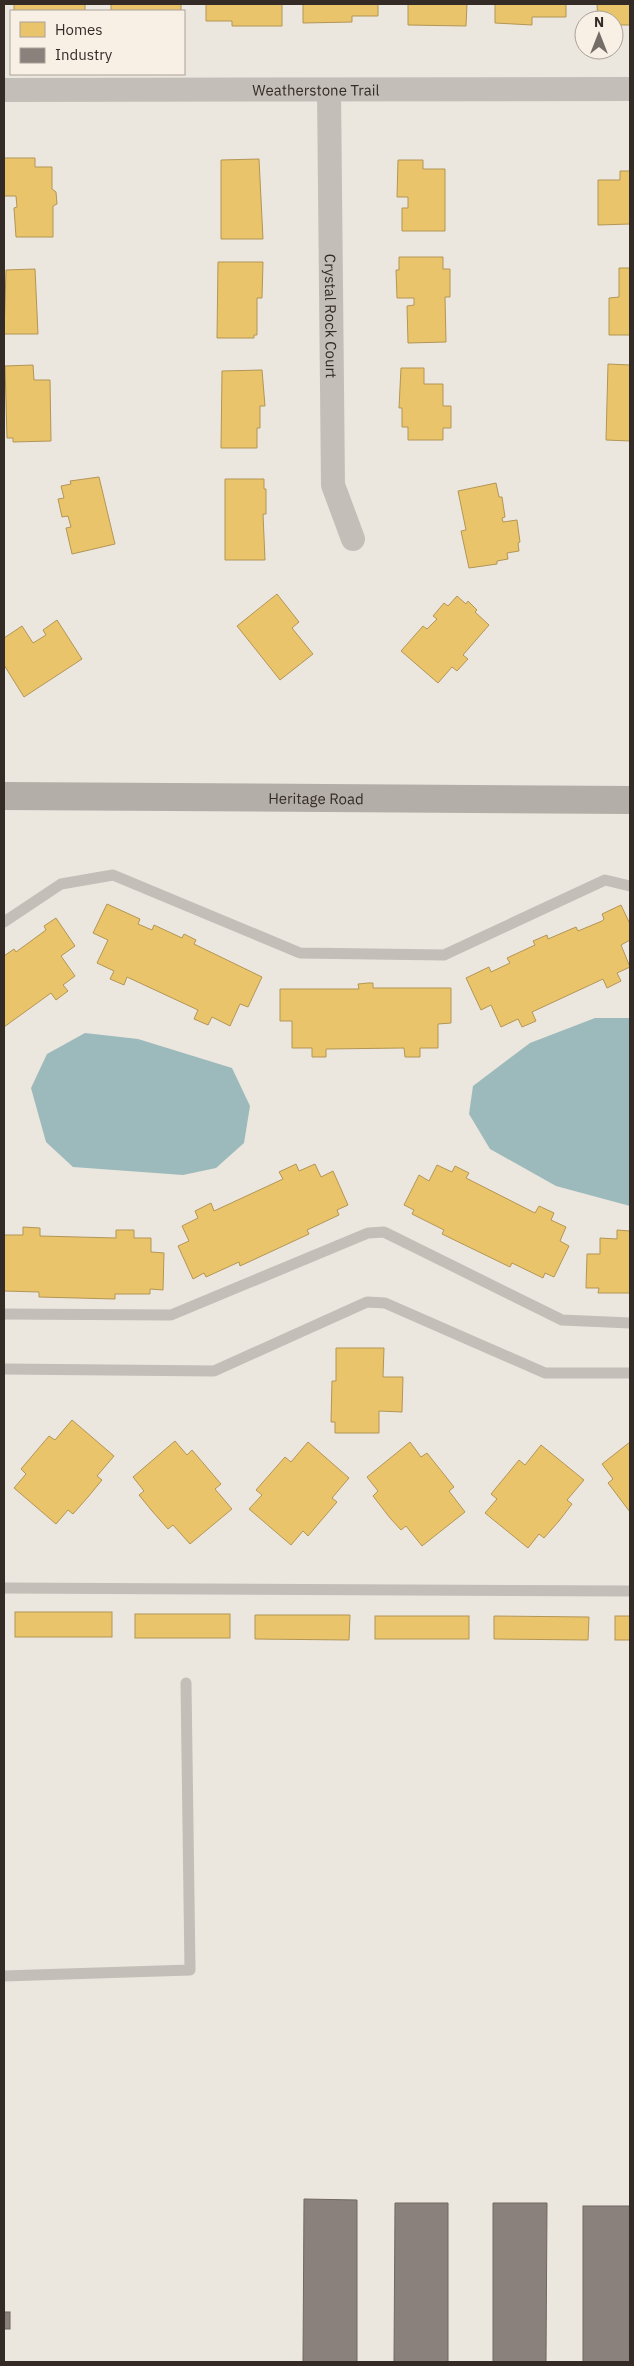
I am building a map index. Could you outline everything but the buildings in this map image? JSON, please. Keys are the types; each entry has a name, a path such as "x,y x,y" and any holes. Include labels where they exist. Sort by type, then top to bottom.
{"main road":[{"name":"Heritage Road","path":"4,796 630,800"}],"street":[{"name":"Weatherstone Trail","path":"4,90 630,89"},
{"name":"Crystal Rock Court","path":"328,90 333,485 353,539"}],"lane":[{"path":"4,922 61,884 113,875 300,954 444,955 605,880 630,886"},
{"path":"4,1314 171,1315 368,1233 384,1232 562,1320 630,1323"},
{"path":"4,1369 214,1371 367,1302 385,1303 545,1373 630,1373"},
{"path":"4,1588 630,1591"},
{"path":"4,1976 190,1970 186,1683"}],"water":[{"path":"595,1018 630,1018 630,1206 556,1186 490,1149 469,1114 473,1086 530,1043"},
{"path":"85,1033 138,1039 232,1068 250,1106 244,1143 216,1168 183,1175 73,1167 46,1142 31,1088 47,1054"}]}
